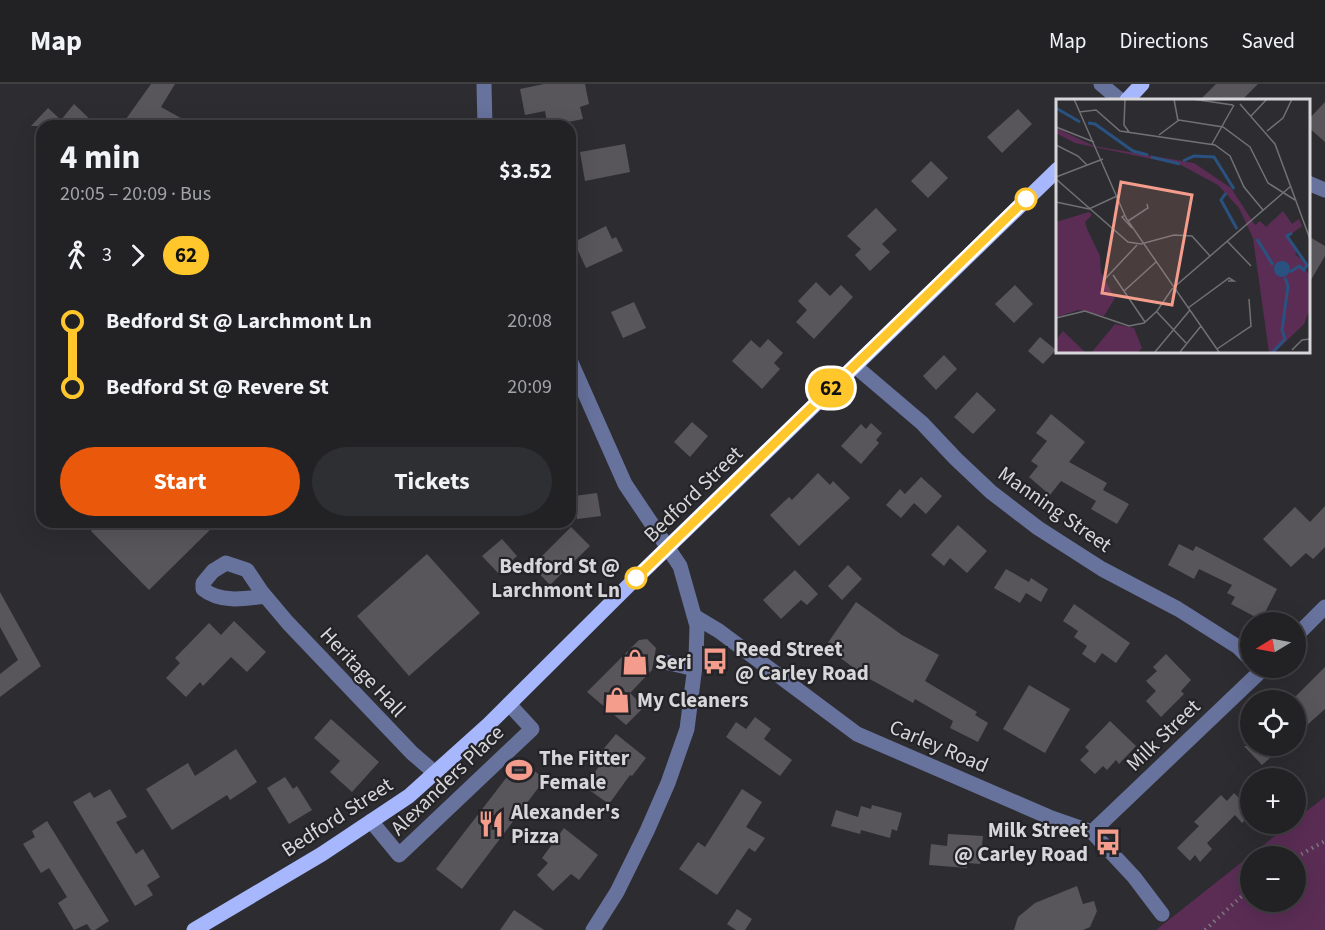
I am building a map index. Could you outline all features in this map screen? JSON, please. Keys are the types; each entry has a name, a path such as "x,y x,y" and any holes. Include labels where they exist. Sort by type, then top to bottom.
{"main road":[{"path":"1128,99 1143,84"},
{"name":"Bedford Street","path":"194,930 322,854 409,796 508,704 1056,171"}],"street":[{"path":"483,84 485,120"},
{"path":"1101,84 1119,99"},
{"path":"1310,184 1325,190"},
{"name":"Manning Street","path":"855,366 922,423 991,492 1038,528 1102,569 1178,609 1240,649"},
{"path":"576,374 625,484 668,547 682,572 697,626 695,669 687,729 668,783 617,892 593,930"},
{"name":"Heritage Hall","path":"265,596 412,753 434,772"},
{"path":"1306,626 1325,608"},
{"name":"Carley Road","path":"694,616 719,631 857,734 1049,817 1092,832 1134,877 1162,914"},
{"path":"665,662 695,669"},
{"name":"Milk Street","path":"1092,832 1246,678"},
{"name":"Alexanders Place","path":"371,821 399,855 532,729 508,704"}],"path":[{"path":"1306,851 1325,841"},
{"path":"1205,930 1240,898"}],"shaded area":[{"path":"1325,797 1325,930 1156,930 1240,864 1240,912 1306,912 1306,846 1262,846 1277,834 1306,834 1306,811"}],"building":[{"path":"151,84 175,84 161,107 184,120 125,120"},
{"path":"544,84 585,84 589,104 580,107 583,119 547,120 545,111 525,115 520,89"},
{"path":"1216,84 1258,84 1243,99 1201,99"},
{"path":"1325,102 1325,142 1310,129 1310,118"},
{"path":"74,104 91,120 61,120"},
{"path":"48,108 61,120 37,120"},
{"path":"1018,109 1032,124 1002,153 987,137"},
{"path":"625,144 630,172 585,181 580,152"},
{"path":"931,161 948,178 928,198 911,181"},
{"path":"876,208 897,230 882,244 890,252 870,271 855,255 861,249 847,236"},
{"path":"606,226 612,239 616,237 623,251 586,268 576,246 576,241"},
{"path":"1310,237 1325,246 1325,256 1310,282"},
{"path":"816,282 830,296 841,285 853,297 814,339 796,322 807,310 798,301"},
{"path":"1015,285 1033,304 1014,323 995,304"},
{"path":"634,302 646,328 623,338 611,312"},
{"path":"1040,337 1056,350 1043,364 1028,351"},
{"path":"768,339 783,353 774,363 780,369 762,389 732,361 751,340 760,348"},
{"path":"944,355 957,369 936,390 923,376"},
{"path":"977,392 996,410 973,434 954,417"},
{"path":"1051,414 1085,442 1069,462 1107,483 1103,490 1129,504 1117,524 1091,509 1096,501 1061,481 1050,495 1029,477 1038,466 1031,461 1047,441 1036,433"},
{"path":"692,422 708,436 690,457 674,442"},
{"path":"871,423 882,433 876,440 879,443 861,464 841,446 861,424 866,429"},
{"path":"818,473 830,485 833,481 850,498 799,546 770,515 789,497 792,500"},
{"path":"921,477 942,496 926,514 914,503 901,518 886,505 900,489 905,494"},
{"path":"597,493 601,516 577,519 576,496"},
{"path":"1325,506 1325,547 1313,559 1306,553 1291,567 1263,539 1295,507 1310,522"},
{"path":"958,525 987,551 967,573 950,558 944,566 931,555"},
{"path":"94,528 212,528 149,590 91,531"},
{"path":"570,528 590,546 550,585 532,566"},
{"path":"502,539 517,556 498,573 482,556"},
{"path":"1179,544 1193,551 1196,546 1277,589 1265,612 1246,612 1231,604 1235,597 1227,593 1232,585 1199,569 1194,579 1168,565"},
{"path":"427,554 480,613 409,676 357,616"},
{"path":"848,565 862,579 842,600 828,586"},
{"path":"1006,569 1029,582 1031,578 1048,589 1041,602 1026,593 1020,603 994,588"},
{"path":"795,570 818,594 807,605 801,600 781,619 763,600"},
{"path":"0,592 41,666 0,697 0,674 18,660 0,627"},
{"path":"856,602 902,635 939,655 925,681 977,712 975,715 988,723 978,742 950,728 953,721 915,699 913,703 868,678 825,647"},
{"path":"1074,604 1130,643 1116,663 1102,653 1095,663 1082,654 1087,646 1074,637 1078,631 1063,621"},
{"path":"234,621 266,652 247,672 231,657 203,686 200,682 186,697 166,678 180,663 175,658 209,623 221,635"},
{"path":"647,639 656,648 652,670 630,693 644,707 626,725 587,692 639,640"},
{"path":"1166,654 1191,680 1181,691 1184,694 1161,717 1146,701 1156,691 1146,681 1157,671 1153,667"},
{"path":"1325,667 1325,709 1306,726 1306,690 1302,690"},
{"path":"1029,685 1070,709 1045,753 1003,729"},
{"path":"755,717 771,729 764,739 792,760 780,776 726,737 736,722 746,729"},
{"path":"331,719 379,762 352,792 330,772 340,761 314,738"},
{"path":"1110,721 1136,746 1119,764 1116,760 1107,770 1103,766 1095,774 1080,760 1089,751 1085,747"},
{"path":"616,734 646,758 632,776 630,775 609,804 585,787 606,756 601,752"},
{"path":"236,749 257,782 230,800 227,795 172,830 146,789 188,763 195,776"},
{"path":"1253,756 1272,756 1262,765"},
{"path":"520,760 545,779 462,889 436,869"},
{"path":"285,777 293,789 297,786 312,810 289,824 267,788"},
{"path":"110,789 127,817 116,822 136,854 143,849 160,877 147,885 153,895 135,906 73,802 90,792 94,798"},
{"path":"742,789 762,802 746,827 765,838 755,852 749,848 717,895 679,869 698,842 705,847"},
{"path":"1234,793 1240,799 1240,821 1235,815 1207,843 1212,849 1200,862 1195,855 1190,861 1177,848 1199,826 1194,822 1221,795 1227,801"},
{"path":"872,805 902,813 897,831 892,829 890,838 861,830 860,834 831,826 836,810 858,817 861,806 871,809"},
{"path":"47,821 109,921 95,930 91,930 87,924 74,930 58,903 67,897 49,868 41,873 23,844 35,837 32,831"},
{"path":"564,828 598,855 579,880 571,874 553,891 537,875 548,863 542,858"},
{"path":"948,834 983,836 980,864 967,863 967,868 929,865 931,844 947,846"},
{"path":"1077,886 1083,904 1094,901 1097,911 1090,927 1083,930 1014,930 1018,917 1035,903"},
{"path":"737,909 752,919 745,930 736,930 727,924"},
{"path":"514,910 544,930 500,930"}],"bus line":[{"name":"62","path":"636,578 1026,199"}],"place":[{"name":"Bedford St @ Larchmont Ln","path":"636,578"},
{"name":"Reed Street @ Carley Road","path":"715,661"},
{"name":"Seri","path":"635,662"},
{"name":"My Cleaners","path":"617,700"},
{"name":"The Fitter Female","path":"519,770"},
{"name":"Alexander's Pizza","path":"491,824"},
{"name":"Milk Street @ Carley Road","path":"1108,842"}]}
